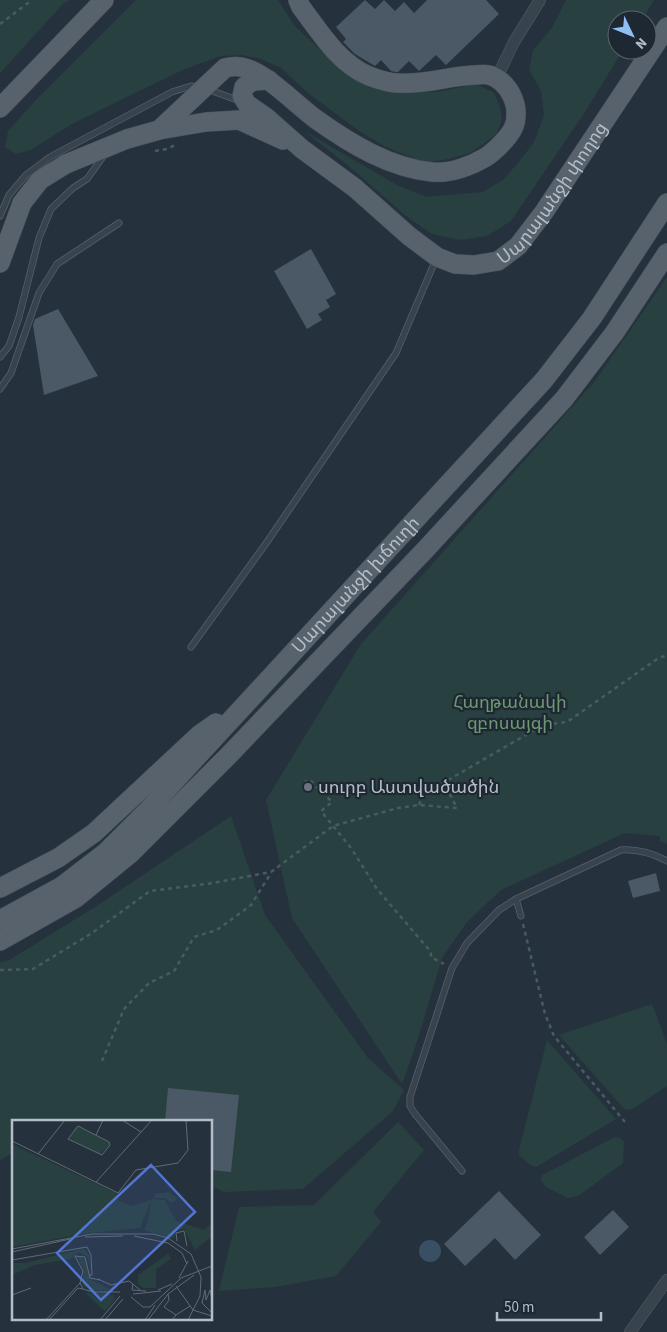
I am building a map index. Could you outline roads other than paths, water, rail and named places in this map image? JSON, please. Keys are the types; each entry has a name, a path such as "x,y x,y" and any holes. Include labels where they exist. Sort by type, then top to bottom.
{"main road":[{"path":"0,108 104,0"},
{"path":"159,130 225,68 239,66 269,80 316,119 350,142 398,165 437,172 456,170 473,164 487,156 502,143 515,124 516,107 510,92 502,82 489,75 398,83 370,76 350,65 337,53 301,7 298,0"},
{"name":"Սարալանջի փողոց","path":"302,149 355,188 409,236 437,257 455,264 474,265 498,261 518,246 544,212 667,27"},
{"path":"269,80 253,81 244,88 242,96 247,104 267,118 302,149"},
{"path":"0,263 22,203 40,180 66,164 127,139 159,130 206,122 239,120 302,149"},
{"name":"Սարալանջի խճուղի","path":"0,920 62,886 105,853 148,810 544,380 592,318 667,204"},
{"name":"Սարալանջի խճուղի","path":"0,941 76,898 130,854 228,756 425,550 564,399 615,332 667,253"},
{"path":"0,888 58,858 94,833 199,735 250,698"}],"street":[{"path":"496,79 514,42 540,0"},
{"path":"630,1332 667,1280"}],"lane":[{"path":"0,216 9,195 26,175 50,157 172,92 190,86 203,88 247,104"},
{"path":"0,357 9,346 19,317 39,238 51,209 73,188 87,179 110,146"},
{"path":"0,389 11,373 39,293 57,264 119,223"},
{"path":"192,647 267,542 396,353 437,257"},
{"path":"462,1171 415,1114 410,1106 410,1098 452,968 468,943 499,910 516,899 621,850 636,849 652,854 667,862"},
{"path":"516,899 521,916"}],"water":[{"path":"430,1240 438,1243 441,1251 438,1259 430,1262 422,1259 419,1251 422,1243"}],"place":[{"name":"սուրբ Աստվածածին","path":"308,787"}],"park label":[{"name":"Հաղթանակի զբոսայգի","path":"510,712"}]}
